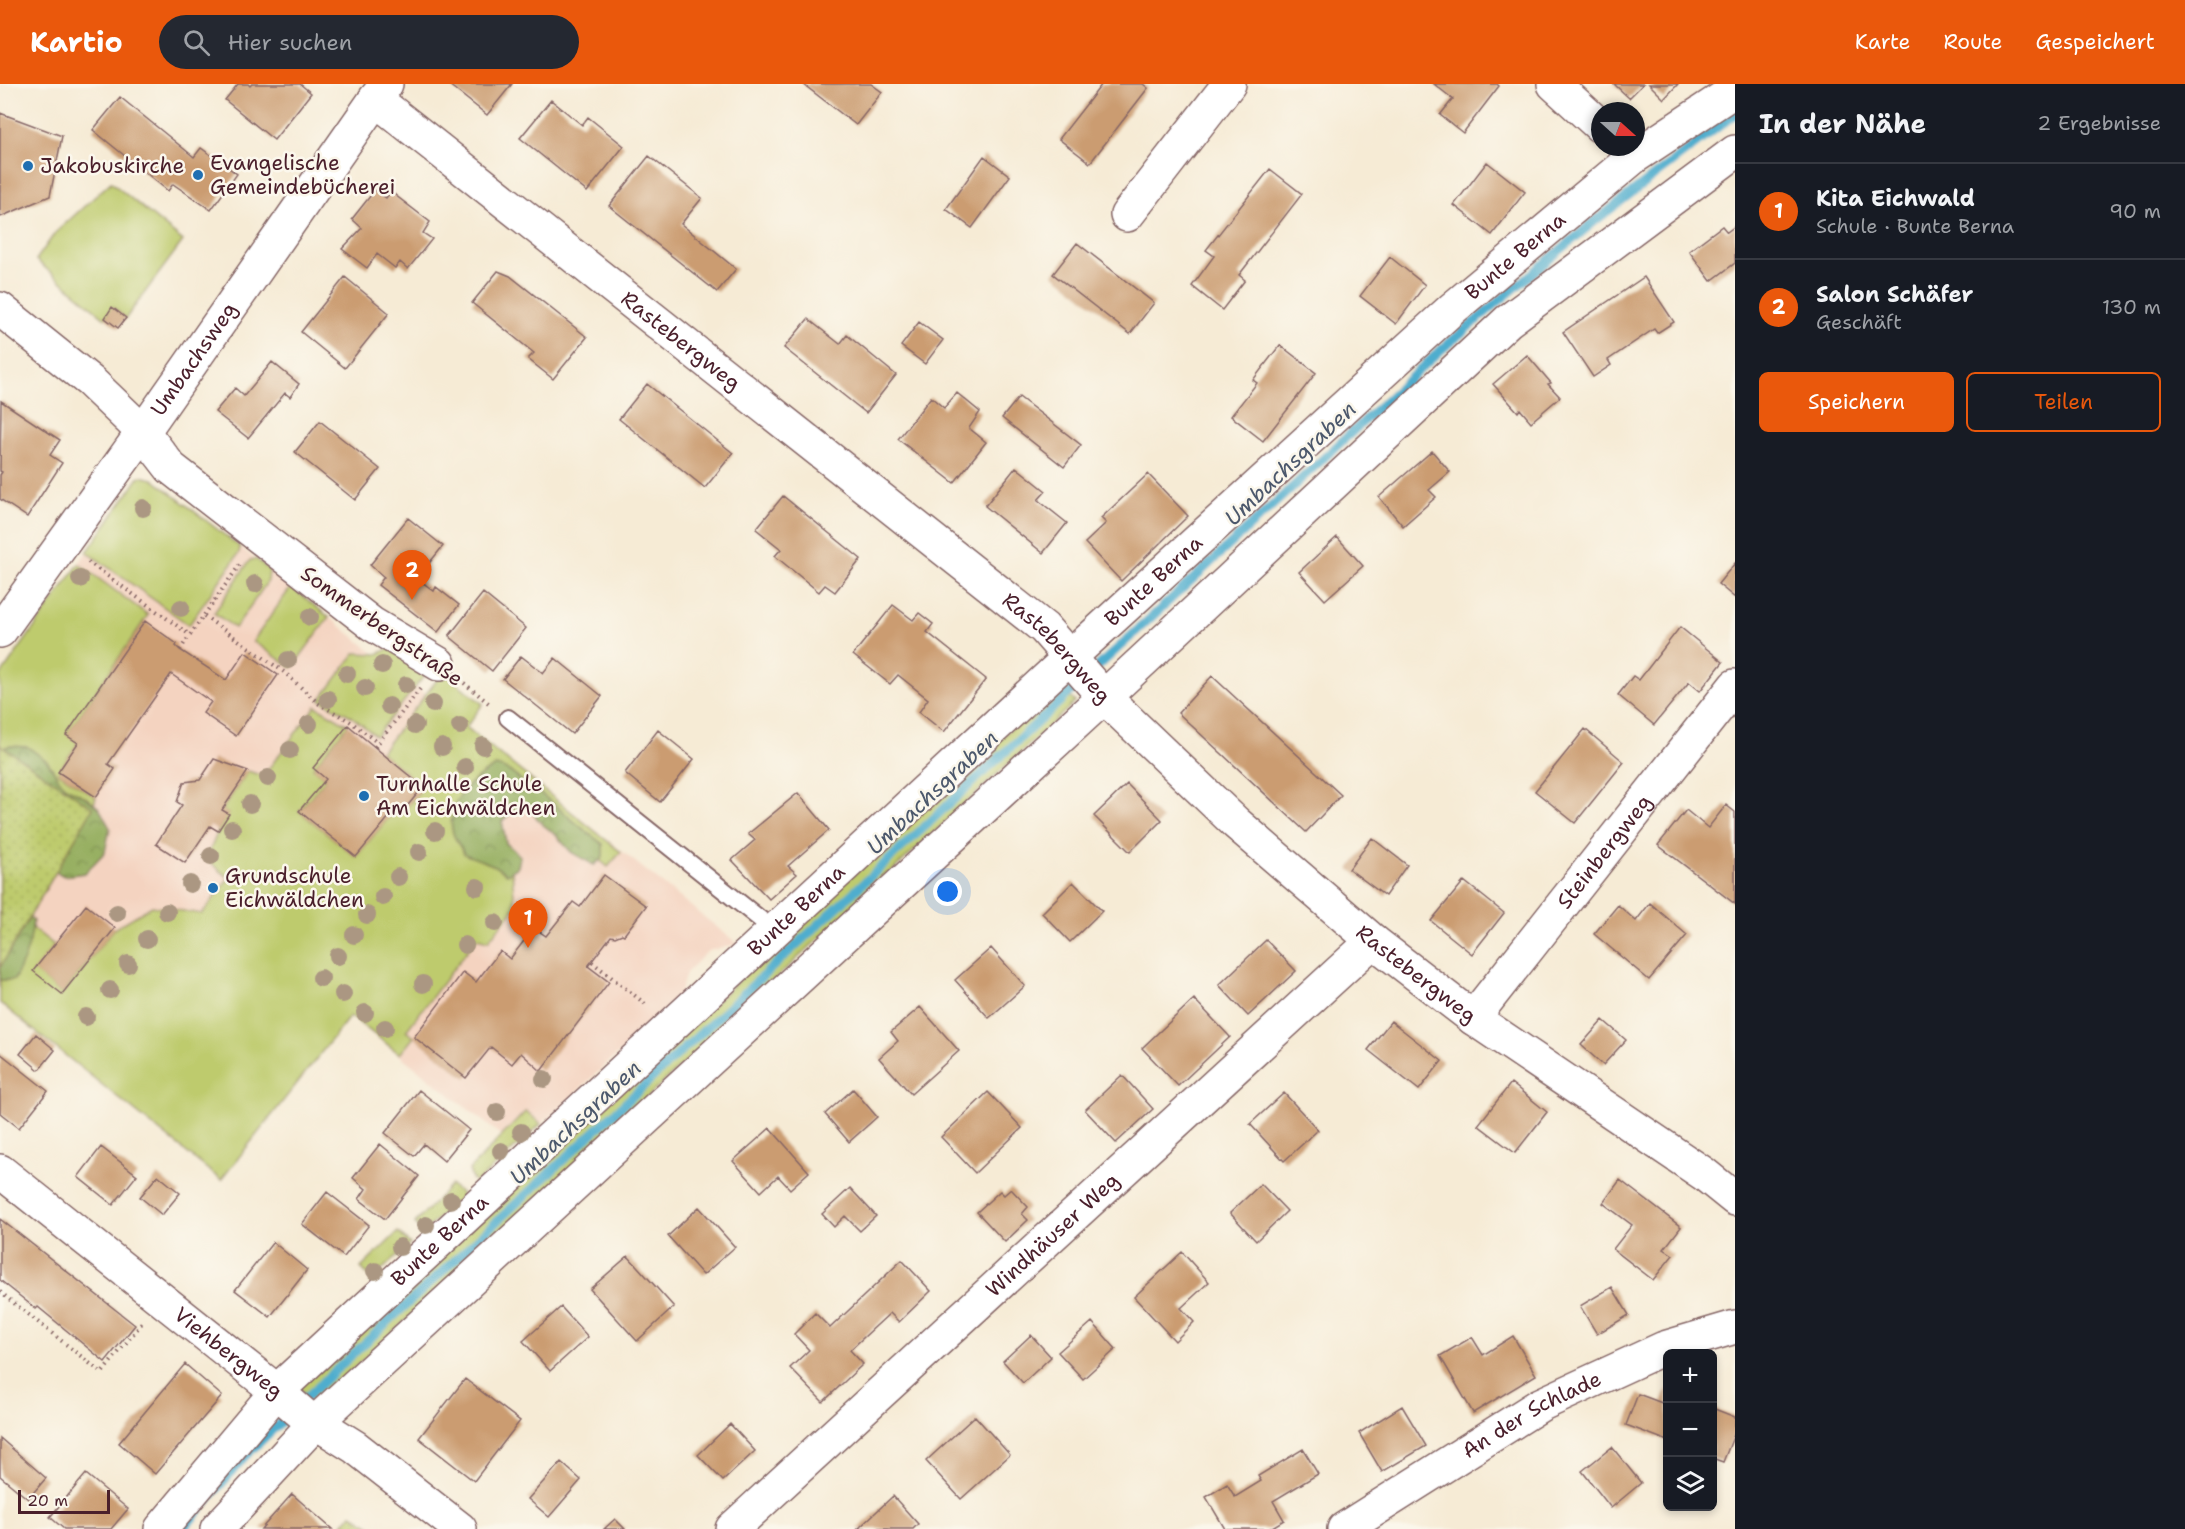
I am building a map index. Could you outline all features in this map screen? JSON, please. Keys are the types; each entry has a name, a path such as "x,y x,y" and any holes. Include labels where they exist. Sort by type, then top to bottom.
{"street":[{"path":"1127,215 1229,84"},
{"path":"1554,84 1591,118"},
{"name":"Bunte Berna","path":"1645,142 1735,90"},
{"name":"Umbachsweg","path":"0,631 143,432 381,91"},
{"name":"Rastebergweg","path":"381,91 1034,621 1086,677 1236,824 1373,941 1473,1018 1704,1174 1735,1199"},
{"name":"Bunte Berna","path":"217,1529 296,1407 775,931 1086,677 1508,321 1735,152"},
{"name":"Bunte Berna","path":"160,1529 296,1407 1086,677 1452,309 1624,156"},
{"name":"Sommerbergstraße","path":"0,309 91,382 143,432 171,468 372,624 439,664"},
{"name":"Steinbergweg","path":"1473,1018 1735,686"},
{"name":"Windhäuser Weg","path":"732,1529 1373,941"},
{"name":"Viehbergweg","path":"0,1171 296,1407 356,1446 460,1529"},
{"name":"An der Schlade","path":"1344,1529 1540,1405 1664,1348 1735,1327"}],"lane":[{"path":"508,718 775,931"}],"path":[{"path":"180,650 260,537"},
{"path":"98,569 190,635"},
{"path":"204,616 284,672 318,703 351,722 376,745 439,664"},
{"name":"Sommerbergstraße","path":"439,664 508,718"},
{"path":"592,962 654,1010"},
{"path":"0,1292 102,1373 161,1299"}],"shaded area":[{"name":"Grundschule Eichwäldchen","path":"140,476 153,479 738,944 708,951 686,973 678,999 516,1147 350,1016 221,1180 0,1003 0,676"}],"green space":[{"path":"111,182 183,241 126,318 113,307 105,318 36,260 55,233"},
{"path":"140,476 153,479 240,547 239,553 189,625 87,552"},
{"path":"256,559 269,570 268,581 235,628 214,613 250,560"},
{"path":"79,564 148,615 67,734 78,743 58,772 96,797 93,808 26,923 54,945 34,971 62,994 115,928 152,906 202,914 229,878 211,863 208,855 228,814 222,810 248,771 263,776 316,706 348,725 313,768 326,779 299,811 356,857 399,805 405,809 423,787 381,752 443,672 483,704 466,727 621,852 608,867 518,794 485,834 511,858 515,908 488,941 477,938 406,1031 414,1037 400,1054 350,1016 221,1180 0,1003 0,676"},
{"path":"291,587 329,617 292,668 253,641"},
{"path":"388,649 434,664 376,736 351,716 320,700 355,653 377,654"},
{"path":"1059,684 1075,702 315,1404 298,1388"},
{"path":"0,745 93,808 0,968"},
{"path":"9,746 28,747 47,761 64,786 85,797 99,808 110,828 105,852 85,873 64,876 38,862 0,749"},
{"path":"496,766 509,771 535,789 603,844 603,858 594,865 571,852 530,810 515,810 502,821 506,843 520,856 518,867 507,874 493,865 464,854 455,838 451,822 456,802 469,785"},
{"path":"0,904 19,907 33,920 27,951 14,980 0,980"},
{"path":"526,1111 541,1124 476,1183 469,1170"},
{"path":"451,1185 461,1193 461,1198 422,1233 415,1223"},
{"path":"398,1232 410,1244 372,1279 361,1268"},
{"path":"352,1514 375,1529 339,1529"}],"building":[{"path":"238,84 250,86 252,84 300,84 311,93 274,140 225,100"},
{"path":"448,84 512,84 487,115"},
{"path":"803,84 871,84 882,92 856,125"},
{"path":"1102,84 1143,84 1148,88 1090,163 1059,139"},
{"path":"1434,84 1497,84 1499,86 1463,133 1440,115 1453,99"},
{"path":"1614,84 1643,84 1629,98"},
{"path":"1649,84 1678,84 1664,99"},
{"path":"120,97 194,157 201,148 237,174 211,210 173,184 168,191 93,130"},
{"path":"551,100 582,125 588,117 624,146 587,192 520,138"},
{"name":"Jakobuskirche","path":"0,113 62,136 50,196 0,217"},
{"path":"649,156 702,198 681,224 736,269 717,292 609,206"},
{"path":"984,156 1010,176 972,228 946,209"},
{"path":"1487,162 1525,192 1492,235 1454,205"},
{"path":"1270,169 1302,194 1239,275 1245,280 1222,310 1192,286 1214,256 1206,250"},
{"path":"375,190 386,198 391,192 430,222 423,233 432,239 408,269 400,262 395,268 377,254 367,268 342,249 362,228 352,219"},
{"path":"1722,226 1727,232 1735,226 1735,263 1711,281 1689,251"},
{"path":"1077,243 1154,303 1130,334 1053,274"},
{"path":"1390,257 1425,285 1396,324 1360,296"},
{"path":"498,271 510,276 587,337 553,379 528,359 534,353 472,303"},
{"path":"345,277 389,313 345,368 301,332"},
{"path":"1644,277 1674,322 1657,333 1654,329 1608,360 1611,365 1593,377 1563,332"},
{"path":"112,307 126,318 118,328 105,318"},
{"path":"808,319 840,344 847,335 896,375 866,413 784,348"},
{"path":"919,322 943,340 925,364 901,346"},
{"path":"1280,345 1316,373 1263,441 1231,416 1257,383 1253,380"},
{"path":"1527,355 1560,397 1531,422 1520,409 1518,412 1493,384"},
{"path":"272,362 299,384 290,397 285,393 248,438 215,412 235,388 244,396"},
{"path":"647,384 733,453 705,488 619,419"},
{"path":"957,393 980,412 969,428 986,442 954,483 898,439 931,397 944,408"},
{"path":"1019,397 1081,445 1064,467 1002,418"},
{"path":"1,401 60,440 50,455 62,463 27,517 0,499"},
{"path":"320,421 380,469 355,500 295,452"},
{"path":"1432,451 1450,472 1429,490 1436,497 1403,526 1379,497"},
{"path":"1016,467 1046,491 1038,500 1067,523 1043,553 985,506"},
{"path":"1148,474 1188,516 1121,581 1085,543 1106,523 1101,518"},
{"path":"783,496 861,559 835,592 825,585 819,592 775,556 781,549 756,529"},
{"path":"408,518 443,546 417,578 434,591 436,587 459,605 438,632 378,585 384,577 370,565"},
{"path":"1337,537 1363,566 1325,600 1299,572"},
{"path":"1735,563 1735,598 1718,584"},
{"path":"483,593 526,628 492,671 449,636"},
{"path":"893,605 913,620 919,613 933,624 927,632 986,679 944,732 919,712 928,699 898,675 890,684 853,655"},
{"path":"145,621 177,644 180,650 226,680 245,652 278,675 236,736 203,713 211,702 171,674 108,764 115,769 96,797 58,772 78,743 66,735"},
{"path":"1680,627 1723,662 1700,691 1689,682 1654,725 1618,695 1633,676 1639,680"},
{"path":"521,656 543,673 555,658 602,696 572,734 503,679"},
{"path":"1212,676 1341,795 1306,832 1178,713"},
{"name":"Turnhalle Schule Am Eichwäldchen","path":"348,725 423,787 404,810 399,805 356,857 299,811 326,779 313,768"},
{"path":"1585,729 1624,762 1575,823 1535,791"},
{"path":"658,730 694,759 660,802 625,773"},
{"path":"214,759 248,771 222,810 229,814 218,831 210,826 185,863 156,844 182,805 177,802 184,782 200,780"},
{"path":"1127,784 1162,820 1130,852 1094,816"},
{"path":"798,793 829,830 788,866 797,874 769,899 732,860 755,840 748,834"},
{"path":"1726,805 1735,812 1735,904 1658,845 1686,810 1708,828"},
{"path":"1372,838 1407,865 1385,896 1349,869"},
{"path":"604,875 646,906 624,935 611,936 588,966 609,982 541,1071 521,1053 512,1064 491,1047 466,1078 414,1037 463,972 476,982 500,951 510,959 534,928 546,936 573,902 580,907"},
{"path":"1464,881 1504,913 1472,954 1431,921"},
{"path":"1073,882 1102,911 1070,942 1042,913"},
{"path":"1650,903 1687,935 1649,980 1594,934 1618,905 1636,921"},
{"path":"86,905 115,928 62,994 33,971"},
{"path":"1266,940 1296,971 1248,1016 1219,985"},
{"path":"991,948 1025,986 989,1018 955,980"},
{"path":"1194,999 1230,1037 1178,1086 1142,1048"},
{"path":"920,1007 959,1051 911,1094 879,1058 898,1041 891,1032"},
{"path":"1603,1020 1626,1040 1603,1065 1581,1045"},
{"path":"1391,1021 1442,1061 1419,1090 1368,1050"},
{"path":"36,1034 55,1050 39,1070 20,1054"},
{"path":"0,1053 48,1091 19,1128 0,1113"},
{"path":"1122,1075 1153,1109 1116,1143 1085,1110"},
{"path":"1511,1083 1547,1112 1515,1153 1478,1125"},
{"path":"853,1089 877,1117 849,1142 825,1114"},
{"path":"419,1090 469,1130 444,1161 424,1144 414,1156 385,1133"},
{"path":"988,1092 1022,1128 975,1173 941,1137"},
{"path":"1284,1093 1318,1130 1284,1161 1250,1124"},
{"path":"770,1128 809,1172 790,1189 778,1176 761,1192 733,1161"},
{"path":"380,1144 419,1176 385,1219 359,1199 366,1189 353,1178"},
{"path":"101,1147 137,1175 113,1205 78,1177"},
{"path":"158,1175 180,1193 162,1215 140,1197"},
{"path":"1620,1180 1681,1227 1664,1249 1673,1255 1653,1280 1613,1249 1632,1225 1603,1203"},
{"path":"1261,1184 1287,1211 1256,1241 1230,1213"},
{"path":"850,1188 876,1216 860,1231 845,1216 834,1227 822,1214"},
{"path":"1011,1189 1028,1207 1022,1214 1028,1220 1005,1242 977,1212 1000,1191 1004,1195"},
{"path":"327,1192 369,1225 344,1257 302,1224"},
{"path":"699,1207 735,1247 703,1275 668,1236"},
{"path":"0,1219 135,1325 105,1362 38,1307 36,1309 0,1280"},
{"path":"273,1242 307,1270 270,1317 235,1290"},
{"path":"1182,1252 1209,1282 1181,1308 1194,1322 1175,1341 1134,1297"},
{"path":"628,1256 674,1307 637,1341 590,1289"},
{"path":"902,1260 931,1291 899,1322 890,1313 850,1350 863,1364 823,1402 790,1368 809,1350 794,1334 815,1313 830,1328"},
{"path":"1612,1287 1629,1315 1597,1334 1580,1306"},
{"path":"561,1307 588,1337 550,1371 523,1341"},
{"path":"1092,1322 1116,1349 1083,1379 1058,1352"},
{"path":"1031,1335 1051,1357 1023,1383 1003,1361"},
{"path":"1513,1336 1536,1375 1473,1413 1440,1356 1472,1337 1483,1355"},
{"path":"185,1364 222,1396 155,1474 119,1443"},
{"path":"465,1379 520,1421 474,1481 419,1438"},
{"path":"1638,1394 1662,1403 1663,1400 1663,1439 1626,1425"},
{"path":"1402,1406 1426,1446 1382,1472 1359,1433"},
{"path":"1717,1410 1735,1417 1735,1432 1723,1462 1717,1460"},
{"path":"975,1416 1010,1455 961,1499 926,1461"},
{"path":"730,1424 755,1451 723,1481 698,1455"},
{"path":"0,1438 46,1478 28,1499 0,1476"},
{"path":"1612,1447 1641,1483 1611,1508 1582,1471"},
{"path":"1303,1449 1318,1474 1273,1501 1284,1520 1269,1529 1225,1529 1206,1497 1227,1484 1235,1497 1261,1481 1258,1476"},
{"path":"561,1462 581,1480 549,1517 528,1499"},
{"path":"86,1474 128,1509 111,1529 64,1529 50,1517"},
{"path":"292,1494 332,1529 261,1529"},
{"path":"893,1496 918,1524 913,1529 858,1529"},
{"path":"615,1519 625,1529 604,1529"}],"waterway":[{"name":"Umbachsgraben","path":"183,1529 244,1457 312,1392 1442,349 1595,221 1735,114"}],"place":[{"name":"Jakobuskirche","path":"28,166"},
{"name":"Evangelische Gemeindebücherei","path":"198,175"},
{"name":"Salon Schäfer","path":"412,600"},
{"name":"Turnhalle Schule Am Eichwäldchen","path":"364,796"},
{"name":"Grundschule Eichwäldchen","path":"213,888"},
{"name":"Kita Eichwald","path":"528,948"}]}
